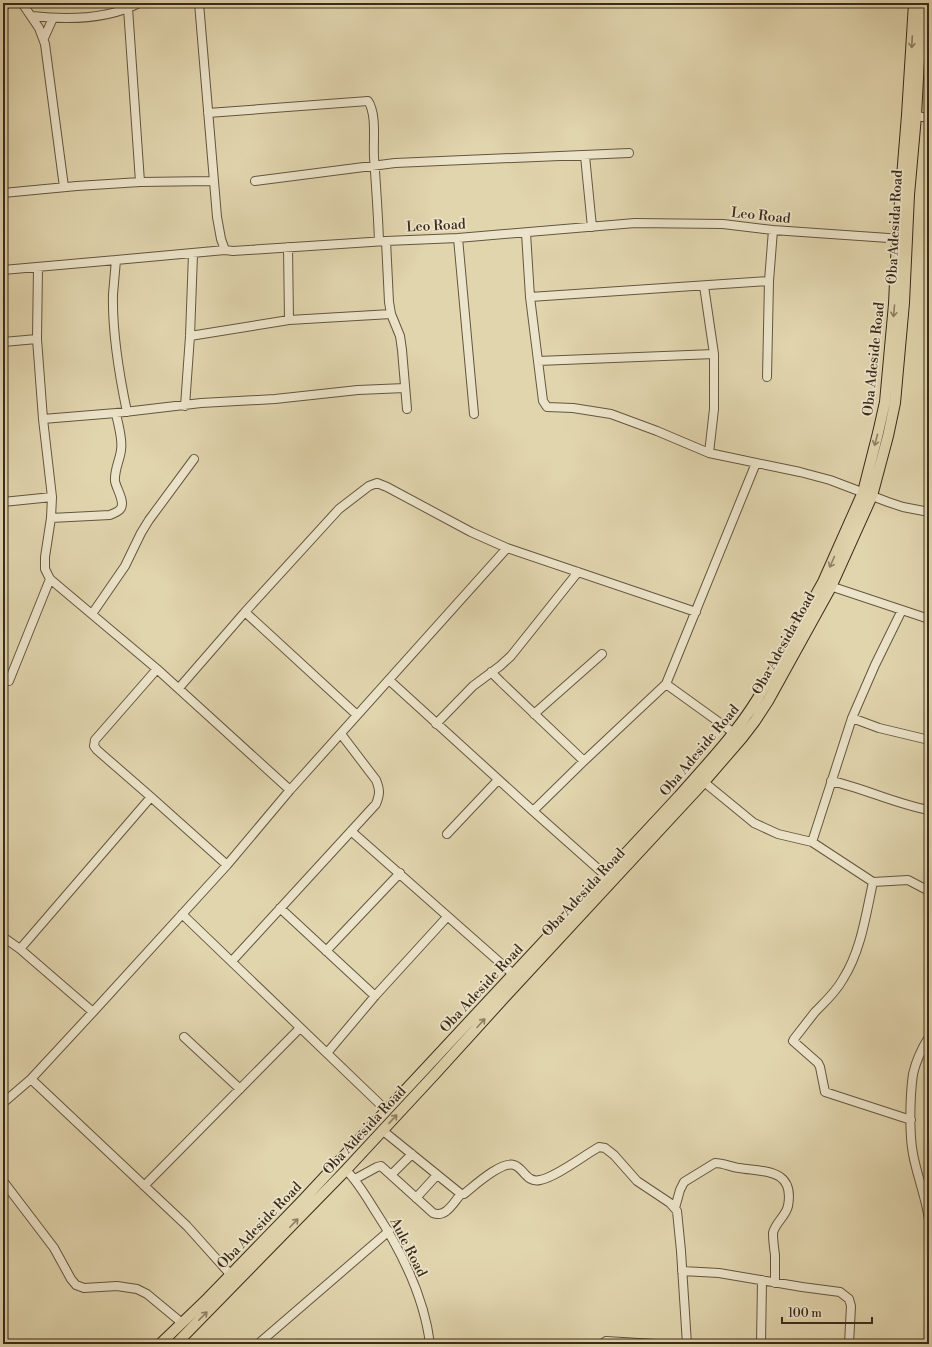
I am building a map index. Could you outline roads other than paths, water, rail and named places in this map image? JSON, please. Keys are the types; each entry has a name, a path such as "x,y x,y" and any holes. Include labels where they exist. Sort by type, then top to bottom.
{"main road":[{"path":"912,115 914,3"},
{"name":"Oba Adesida Road","path":"176,1344 346,1170 435,1074 501,994 620,865 704,782 755,721 827,584 867,494 888,436 894,403 904,303 902,239 922,3"},
{"name":"Oba Adeside Road","path":"160,1344 308,1194 386,1110 501,994 513,974 605,875 620,865 748,715 827,584"}],"street":[{"path":"3,6 9,3"},
{"path":"22,3 32,16 44,38 64,187"},
{"path":"32,16 83,18 115,13 139,3"},
{"path":"199,3 214,182 221,240 225,250"},
{"path":"128,8 140,182"},
{"path":"44,38 53,18"},
{"path":"208,113 368,101 372,108 375,166 389,302 391,314 400,336 407,408"},
{"path":"912,115 929,118"},
{"path":"255,181 395,164 629,153"},
{"path":"585,156 592,227"},
{"path":"3,193 140,182 214,182"},
{"name":"Leo Road","path":"3,270 225,250 233,251 383,241 458,238 635,223 731,225 773,230 902,239"},
{"path":"767,377 769,281 773,230"},
{"path":"526,232 530,297 543,401 547,407 573,408 611,414 709,452 815,476 903,507 929,512"},
{"path":"458,238 474,414"},
{"path":"288,247 289,320"},
{"path":"185,406 190,336 193,254"},
{"path":"116,260 113,294 114,323 118,362 127,412"},
{"path":"38,267 37,339 43,419 52,497 45,569 50,579 179,688 290,790"},
{"path":"530,297 769,281"},
{"path":"704,286 714,354 714,409 709,452"},
{"path":"190,336 289,320 391,314"},
{"path":"3,342 37,339"},
{"path":"538,361 714,354"},
{"path":"43,419 358,390 405,388"},
{"path":"51,518 110,515 117,512 121,508 122,503 115,482 115,474 122,450 116,413"},
{"path":"92,614 125,566 148,520 194,459"},
{"path":"532,811 666,684 756,463"},
{"path":"179,688 245,612 340,509 364,489 377,484 387,487 471,532 507,548 696,612"},
{"path":"3,502 52,497"},
{"path":"3,1103 31,1079 94,1012 227,865 290,790 507,548"},
{"path":"436,724 473,686 500,666 516,650 578,572"},
{"path":"9,681 50,579"},
{"path":"827,584 929,619"},
{"path":"812,842 852,718 875,665 902,610"},
{"path":"245,612 357,716"},
{"path":"534,714 602,654"},
{"path":"157,669 96,740 94,746 96,750 227,865"},
{"path":"491,672 584,761"},
{"path":"389,680 532,811 605,875"},
{"path":"666,684 734,733"},
{"path":"852,718 886,730 929,740"},
{"path":"232,961 376,804 380,795 380,789 376,780 341,734"},
{"path":"447,834 498,780"},
{"path":"831,781 929,810"},
{"path":"704,782 754,823 778,834 812,842 873,882 908,880 929,891"},
{"path":"20,949 151,797"},
{"path":"351,831 513,974"},
{"path":"326,951 400,873"},
{"path":"873,882 860,937 848,971 837,989 815,1013 793,1041 818,1063 825,1092 911,1120"},
{"path":"280,908 375,996"},
{"path":"182,914 386,1110"},
{"path":"327,1053 375,996 447,917"},
{"path":"3,937 20,949 94,1012"},
{"path":"144,1186 300,1028"},
{"path":"184,1037 240,1089"},
{"path":"929,1037 917,1060 913,1073 911,1120 913,1153 926,1200 929,1220"},
{"path":"31,1079 187,1226 230,1274"},
{"path":"382,1130 461,1194"},
{"path":"355,1179 379,1166 433,1213 442,1215 461,1194 464,1194 482,1179 500,1168 513,1165 530,1179 540,1180 558,1172 602,1147 614,1155 637,1181 675,1208"},
{"path":"391,1175 412,1154"},
{"path":"687,1344 679,1228 675,1208 684,1182 715,1163 739,1169 764,1170 772,1172 784,1182 787,1187 787,1208 773,1233 775,1282"},
{"name":"Aule Road","path":"346,1170 355,1179 389,1232 408,1271 419,1296 428,1326 430,1344"},
{"path":"416,1198 437,1175"},
{"path":"3,1181 54,1248 71,1279 76,1285 84,1288 117,1286 137,1289 147,1294 182,1323"},
{"path":"258,1344 389,1232"},
{"path":"682,1271 745,1276 840,1292 849,1299 852,1311 849,1344"},
{"path":"761,1344 762,1280"},
{"path":"602,1344 606,1341 656,1344"}]}
